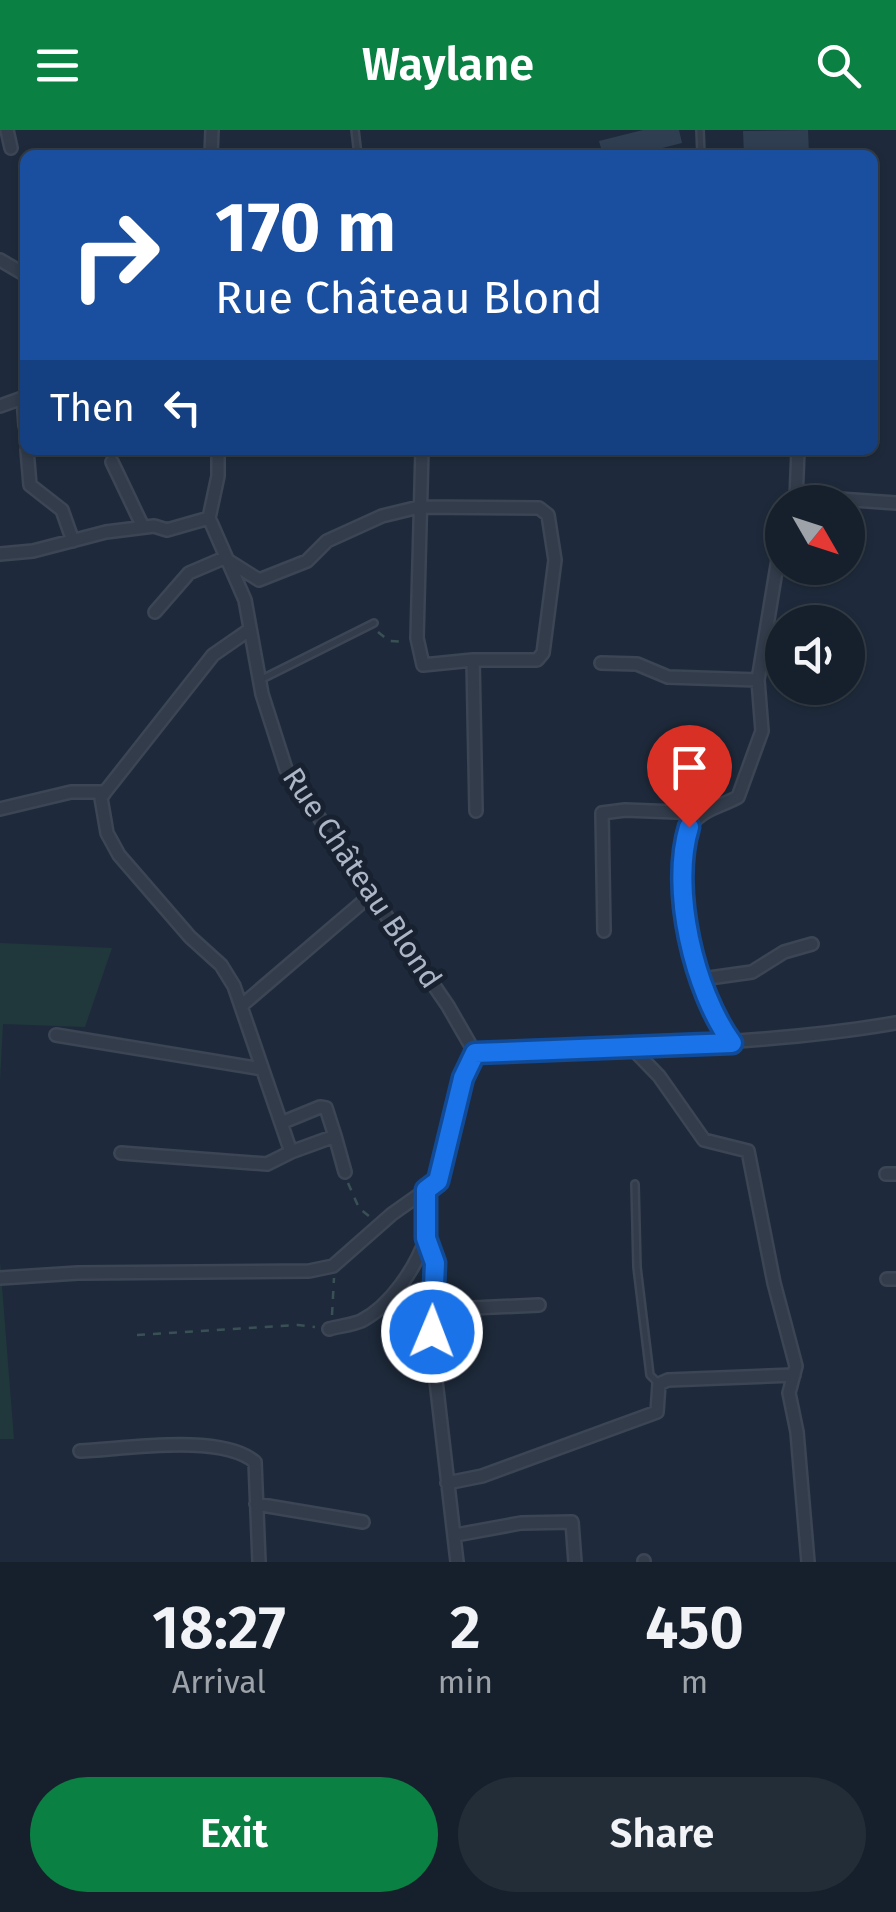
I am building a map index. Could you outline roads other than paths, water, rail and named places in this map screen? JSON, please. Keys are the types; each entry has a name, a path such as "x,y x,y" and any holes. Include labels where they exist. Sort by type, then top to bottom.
{"street":[{"path":"6,130 12,148"},
{"path":"27,455 30,485 62,510 73,541"},
{"name":"Rue Château Blond","path":"218,455 210,518 245,600 260,680 286,769 448,1006 475,1053"},
{"path":"154,612 190,573 224,558 259,580 307,562 327,540 382,516 419,507 540,508 548,515 555,560 542,653 536,660 422,665 418,642 419,507 422,455"},
{"path":"796,485 798,455"},
{"path":"112,462 142,527"},
{"path":"865,502 896,503"},
{"path":"0,554 142,527 167,530 210,518"},
{"path":"732,1043 718,1024 686,935 684,844 689,827 702,813 738,797 747,778 762,731 758,680 774,585"},
{"path":"250,630 213,655 101,798 107,832 119,855 190,937 221,965 241,1006 291,1152"},
{"path":"473,660 476,811"},
{"path":"601,663 638,664 668,677 758,680"},
{"path":"0,809 71,792 105,792"},
{"path":"604,932 602,813 702,813"},
{"path":"241,1006 372,894"},
{"path":"702,978 752,972 784,952 812,944"},
{"path":"0,1278 309,1270 333,1266 438,1181 463,1078 475,1053 628,1044 732,1043 836,1034 896,1023"},
{"path":"56,1035 262,1068"},
{"path":"628,1044 658,1076 704,1140 748,1151 774,1282 796,1366 789,1393 798,1432 808,1562"},
{"path":"281,1122 320,1106 326,1108 345,1172"},
{"path":"121,1153 267,1164 335,1136"},
{"path":"426,1190 426,1238 435,1263 430,1310 457,1562"},
{"path":"329,1329 360,1322 381,1306 418,1260 426,1238"},
{"path":"430,1310 493,1310 539,1304"},
{"path":"447,1483 482,1476 657,1412 659,1384 668,1380 794,1375"},
{"path":"80,1450 220,1446 244,1453 255,1462 259,1562"},
{"path":"256,1504 363,1522"},
{"path":"456,1535 522,1523 572,1522 575,1562"}],"lane":[{"path":"700,130 700,150"},
{"path":"696,150 700,146"},
{"path":"260,680 372,624"},
{"path":"635,1184 639,1284 650,1375 659,1384"}]}
